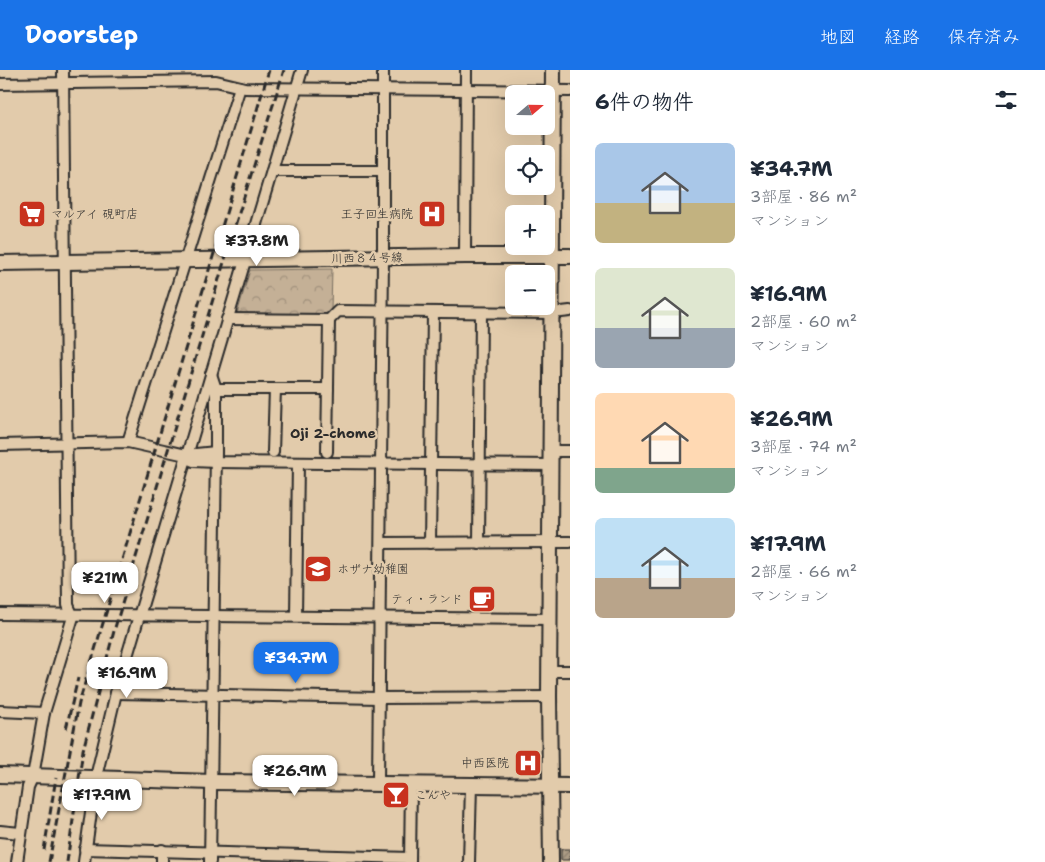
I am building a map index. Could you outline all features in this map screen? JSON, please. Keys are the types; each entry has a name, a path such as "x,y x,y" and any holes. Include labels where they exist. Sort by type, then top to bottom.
{"street":[{"path":"17,862 28,787 33,776 44,714 72,617 68,605 65,445 63,70"},
{"path":"84,862 96,777 116,693 302,70"},
{"path":"378,783 382,464 383,70"},
{"path":"466,70 466,256"},
{"path":"553,85 554,70"},
{"path":"0,84 216,75 240,87 505,90"},
{"path":"128,442 240,87"},
{"path":"555,91 570,91"},
{"path":"553,135 553,265"},
{"path":"272,171 383,170"},
{"name":"川西８４号線","path":"0,263 570,256"},
{"path":"228,319 329,320 338,312 382,311 505,313"},
{"path":"555,313 570,311"},
{"path":"430,543 433,313"},
{"path":"479,543 481,313"},
{"path":"551,862 550,541 553,315"},
{"path":"327,452 329,320"},
{"path":"210,857 216,462 216,389 211,374"},
{"path":"216,389 328,389"},
{"path":"273,452 275,389"},
{"path":"0,445 65,445 128,442 186,455 216,452"},
{"path":"186,455 193,461 216,462 479,464 552,458 570,451"},
{"path":"296,616 298,463"},
{"path":"380,543 570,542"},
{"path":"0,614 72,617 296,616 551,619"},
{"path":"550,671 570,672"},
{"path":"116,693 379,698 550,697"},
{"path":"0,711 44,714"},
{"path":"0,775 212,782 570,786"},
{"path":"86,848 162,850 210,857 410,860 411,784"},
{"path":"469,862 471,785"},
{"path":"0,831 20,833"},
{"path":"162,850 162,862"}],"green space":[{"path":"332,269 331,310 327,314 237,314 250,270"}],"building":[{"path":"561,849 570,849 570,860 561,860"}],"railway":[{"path":"49,862 79,703 269,70"},
{"path":"67,862 83,750 114,631 233,232 284,70"},
{"path":"66,729 78,678"},
{"path":"44,850 56,778"}],"place":[{"name":"マルアイ 硯町店","path":"32,214"},
{"name":"王子回生病院","path":"432,214"},
{"name":"ホザナ幼稚園","path":"318,569"},
{"name":"ティ・ランド","path":"482,599"},
{"name":"中西医院","path":"528,763"},
{"name":"こんや","path":"396,795"}],"district":[{"name":"Oji 2-chome","path":"333,433"}]}
